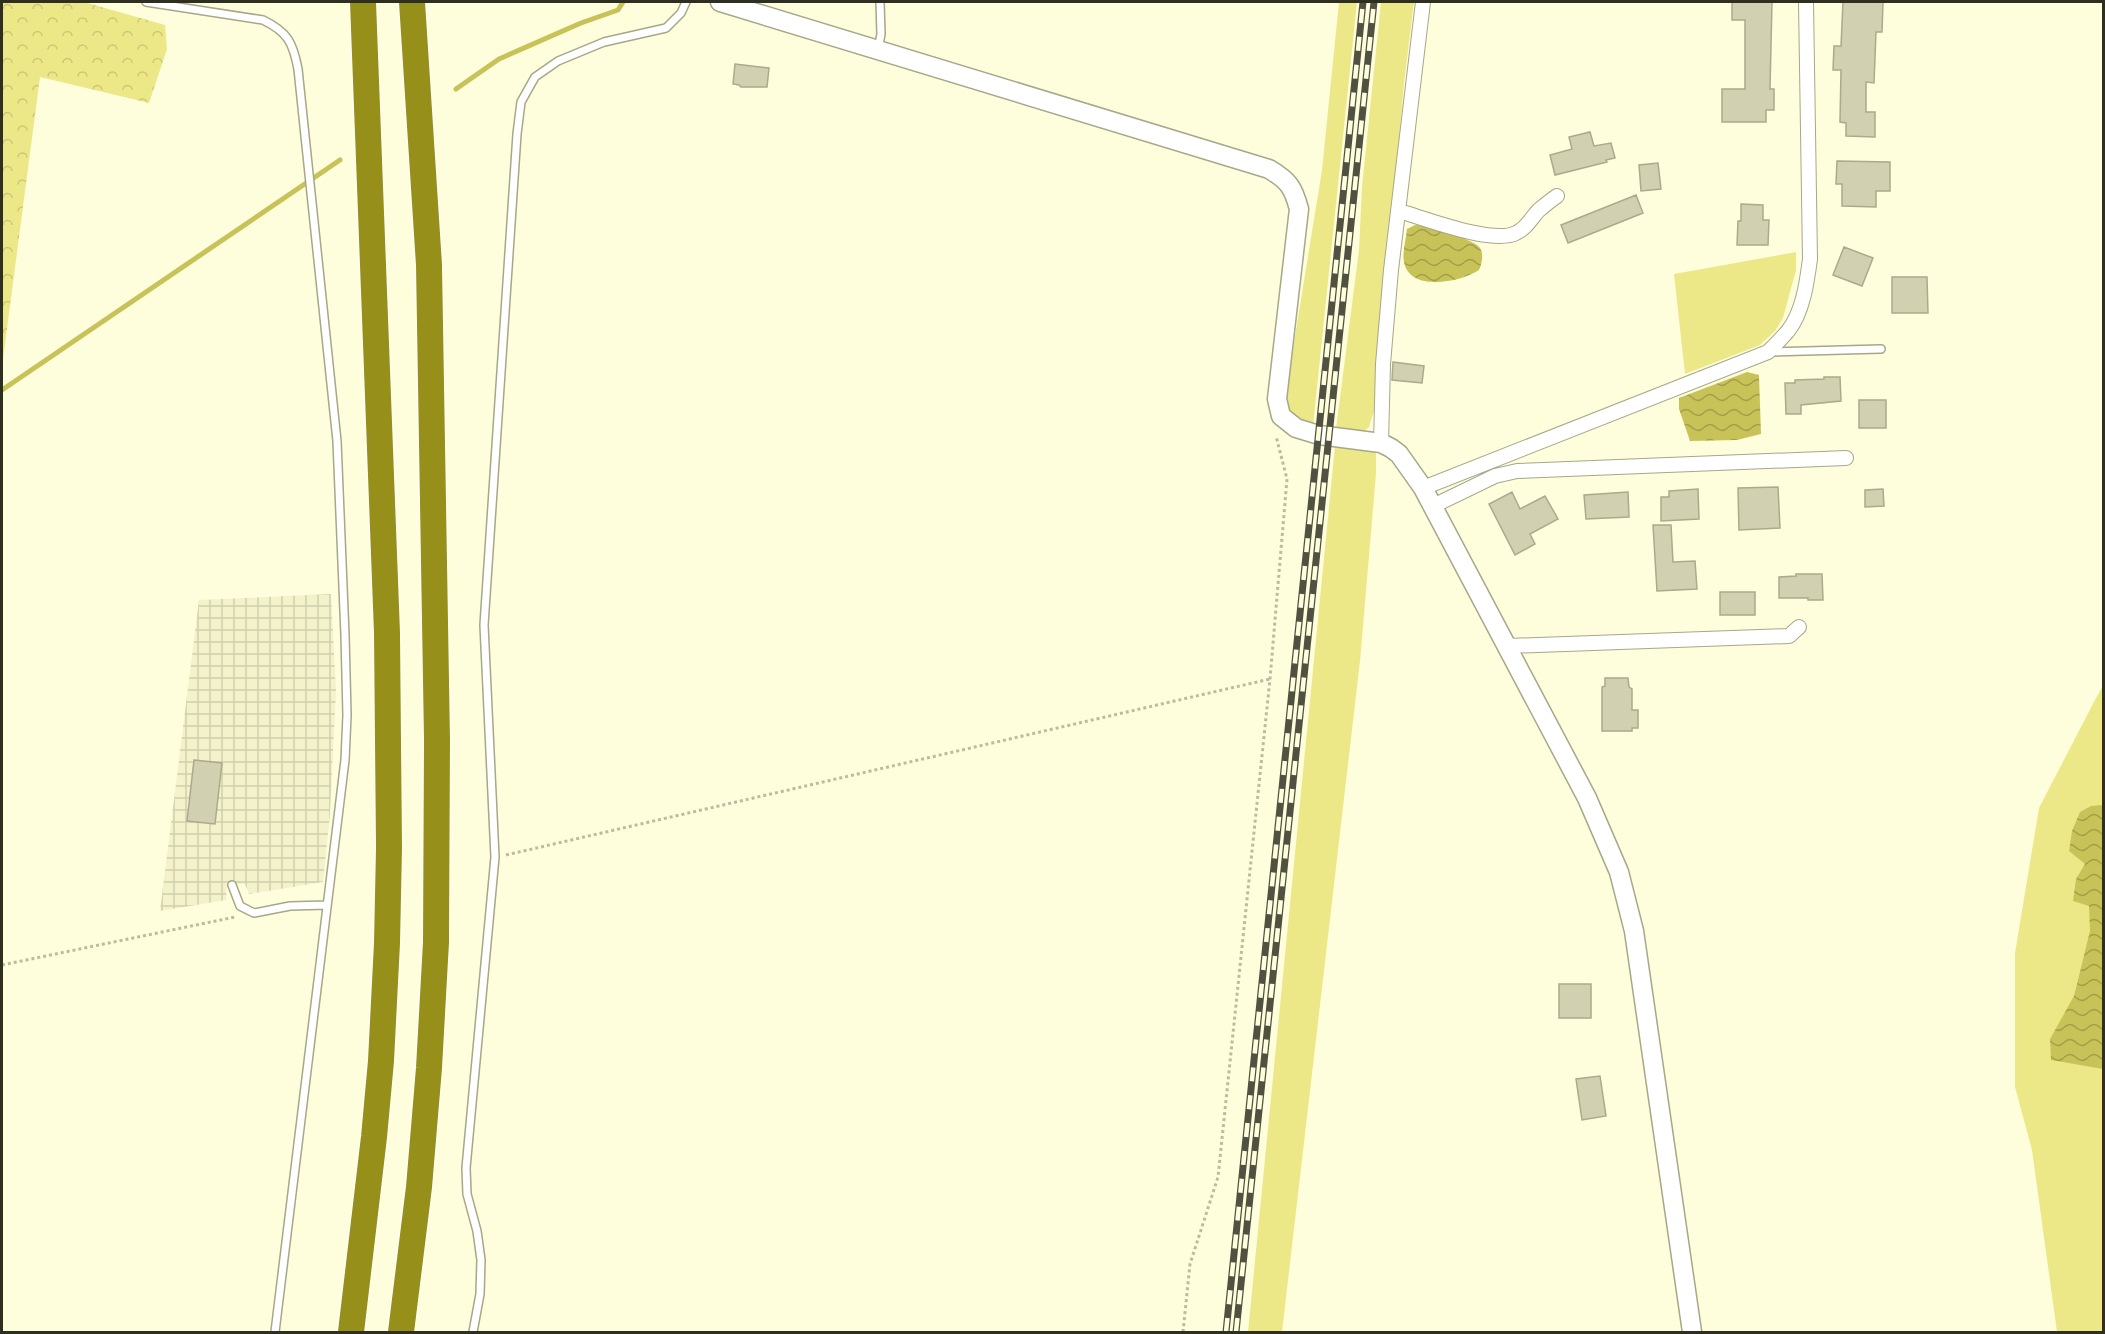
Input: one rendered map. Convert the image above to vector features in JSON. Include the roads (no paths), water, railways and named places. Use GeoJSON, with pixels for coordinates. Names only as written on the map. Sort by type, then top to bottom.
{"type":"FeatureCollection","features":[{"type":"Feature","properties":{"kind":"highway"},"geometry":{"type":"LineString","coordinates":[[351,1332],[381,1061],[389,848],[387,633],[363,2]]}},
{"type":"Feature","properties":{"kind":"highway"},"geometry":{"type":"LineString","coordinates":[[401,1332],[419,1188],[429,1068],[436,906],[437,740],[429,265],[412,2]]}},
{"type":"Feature","properties":{"kind":"street"},"geometry":{"type":"LineString","coordinates":[[720,2],[1269,169],[1283,177],[1294,189],[1299,208],[1277,399],[1281,416],[1289,425],[1311,434],[1381,443],[1399,454],[1422,488],[1507,646],[1587,798],[1609,847],[1623,887],[1640,966],[1692,1332]]}},
{"type":"Feature","properties":{"kind":"street"},"geometry":{"type":"LineString","coordinates":[[1381,443],[1383,364],[1391,270],[1423,2]]}},
{"type":"Feature","properties":{"kind":"street"},"geometry":{"type":"LineString","coordinates":[[1422,488],[1768,352],[1789,330],[1801,305],[1808,280],[1810,259],[1806,2]]}},
{"type":"Feature","properties":{"kind":"street"},"geometry":{"type":"LineString","coordinates":[[1399,211],[1460,229],[1503,236],[1514,234],[1525,228],[1538,212],[1557,196]]}},
{"type":"Feature","properties":{"kind":"street"},"geometry":{"type":"LineString","coordinates":[[1432,506],[1495,476],[1510,472],[1846,458]]}},
{"type":"Feature","properties":{"kind":"street"},"geometry":{"type":"LineString","coordinates":[[1507,646],[1789,636],[1799,627]]}},
{"type":"Feature","properties":{"kind":"lane"},"geometry":{"type":"LineString","coordinates":[[146,2],[263,20],[276,26],[286,35],[295,51],[337,441],[346,703],[345,760],[275,1332]]}},
{"type":"Feature","properties":{"kind":"lane"},"geometry":{"type":"LineString","coordinates":[[473,1332],[480,1294],[482,1260],[467,1194],[466,1168],[495,857],[484,625],[516,146],[521,102],[535,77],[558,61],[604,42],[666,28],[681,13],[686,2]]}},
{"type":"Feature","properties":{"kind":"lane"},"geometry":{"type":"LineString","coordinates":[[878,50],[881,34],[880,2]]}},
{"type":"Feature","properties":{"kind":"lane"},"geometry":{"type":"LineString","coordinates":[[1768,352],[1881,349]]}},
{"type":"Feature","properties":{"kind":"lane"},"geometry":{"type":"LineString","coordinates":[[232,885],[240,906],[254,913],[290,906],[327,904]]}},
{"type":"Feature","properties":{"kind":"water"},"geometry":{"type":"Polygon","coordinates":[[[1415,225],[1450,233],[1476,245],[1482,253],[1479,270],[1449,281],[1426,281],[1416,278],[1408,272],[1404,262],[1407,229],[1415,225]]]}},
{"type":"Feature","properties":{"kind":"water"},"geometry":{"type":"Polygon","coordinates":[[[1747,372],[1759,375],[1761,434],[1737,440],[1690,441],[1679,409],[1679,398],[1747,372]]]}},
{"type":"Feature","properties":{"kind":"water"},"geometry":{"type":"Polygon","coordinates":[[[2104,805],[2103,1069],[2051,1060],[2050,1039],[2074,996],[2090,931],[2089,906],[2073,901],[2076,879],[2085,864],[2069,851],[2072,831],[2080,812],[2091,806],[2104,805]]]}},
{"type":"Feature","properties":{"kind":"waterway"},"geometry":{"type":"LineString","coordinates":[[456,89],[499,59],[581,23],[618,10],[623,2]]}},
{"type":"Feature","properties":{"kind":"waterway"},"geometry":{"type":"LineString","coordinates":[[2,390],[340,160]]}},
{"type":"Feature","properties":{"kind":"railway"},"geometry":{"type":"LineString","coordinates":[[1226,1332],[1363,2]]}},
{"type":"Feature","properties":{"kind":"railway"},"geometry":{"type":"LineString","coordinates":[[1236,1332],[1374,2]]}}]}
